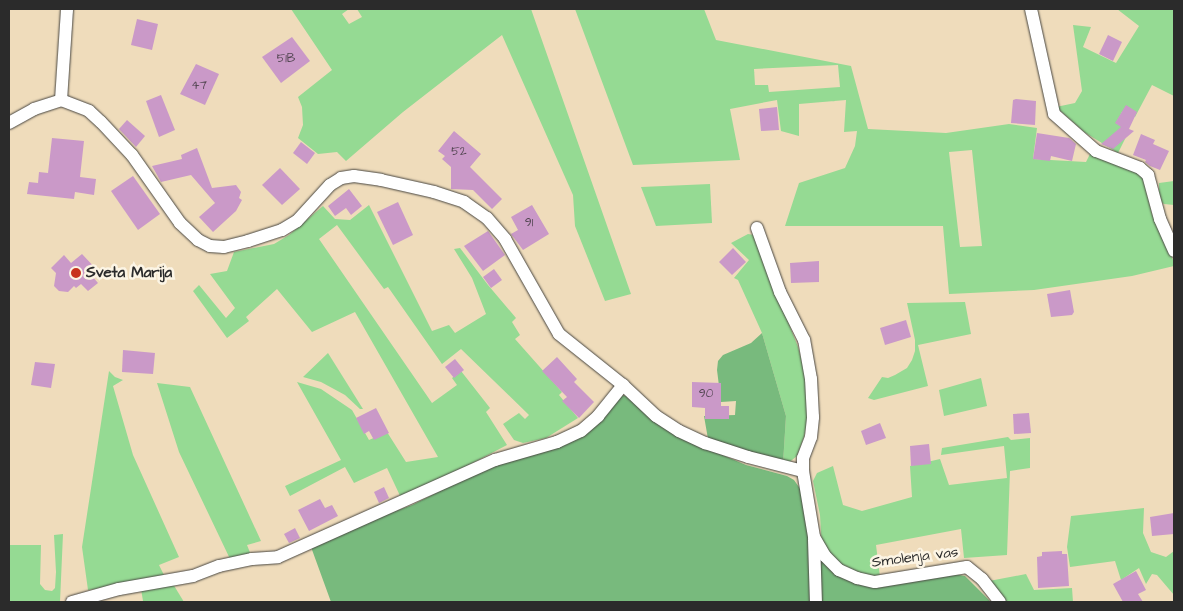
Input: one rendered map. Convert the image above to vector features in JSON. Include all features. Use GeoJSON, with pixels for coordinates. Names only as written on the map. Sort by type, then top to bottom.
{"type":"FeatureCollection","features":[{"type":"Feature","properties":{"kind":"street"},"geometry":{"type":"LineString","coordinates":[[60,100],[67,9]]}},
{"type":"Feature","properties":{"kind":"street"},"geometry":{"type":"LineString","coordinates":[[1031,9],[1054,114],[1096,151],[1140,168],[1148,175],[1160,219],[1174,250]]}},
{"type":"Feature","properties":{"kind":"street"},"geometry":{"type":"LineString","coordinates":[[9,123],[34,109],[60,100],[89,111],[132,155],[180,223],[198,240],[210,246],[224,247],[248,242],[282,230],[297,221],[330,184],[341,178],[354,176],[382,180],[434,192],[464,202],[487,218],[506,239],[559,334],[623,385],[656,416],[679,431],[728,452],[803,471]]}},
{"type":"Feature","properties":{"kind":"street","name":"Smolenja vas"},"geometry":{"type":"LineString","coordinates":[[757,228],[780,292],[804,340],[812,379],[814,417],[803,458],[803,471],[814,537],[825,556],[839,570],[857,578],[875,582],[967,567],[982,579],[1000,602]]}},
{"type":"Feature","properties":{"kind":"street"},"geometry":{"type":"LineString","coordinates":[[72,602],[119,589],[193,576],[219,566],[252,559],[278,557],[495,460],[557,442],[581,431],[598,416],[623,385]]}},
{"type":"Feature","properties":{"kind":"street"},"geometry":{"type":"LineString","coordinates":[[814,537],[816,602]]}},
{"type":"Feature","properties":{"kind":"green space"},"geometry":{"type":"Polygon","coordinates":[[[291,9],[349,9],[342,14],[349,24],[362,17],[357,9],[531,9],[631,294],[605,301],[575,226],[573,195],[502,35],[403,112],[346,161],[337,152],[318,154],[298,138],[303,125],[302,107],[298,97],[332,70],[291,9]]]}},
{"type":"Feature","properties":{"kind":"green space"},"geometry":{"type":"Polygon","coordinates":[[[575,9],[704,9],[716,40],[851,66],[868,129],[946,133],[1009,124],[1037,128],[1033,159],[1086,162],[1090,154],[1142,174],[1152,214],[1174,262],[1174,266],[1132,276],[1034,290],[949,294],[943,226],[785,226],[799,183],[845,168],[855,146],[857,131],[844,132],[846,100],[799,104],[799,136],[781,131],[777,100],[730,109],[740,160],[633,165],[575,9]],[[838,65],[754,69],[755,85],[768,85],[769,92],[840,87],[838,65]],[[972,150],[949,152],[960,247],[982,246],[972,150]]]}},
{"type":"Feature","properties":{"kind":"green space"},"geometry":{"type":"Polygon","coordinates":[[[1117,9],[1174,9],[1174,96],[1152,85],[1135,117],[1122,112],[1116,123],[1129,131],[1118,153],[1084,132],[1056,107],[1075,103],[1082,91],[1073,25],[1091,27],[1083,47],[1116,63],[1139,26],[1117,9]]]}},
{"type":"Feature","properties":{"kind":"green space"},"geometry":{"type":"Polygon","coordinates":[[[1174,181],[1174,205],[1164,204],[1159,200],[1159,183],[1174,181]]]}},
{"type":"Feature","properties":{"kind":"green space"},"geometry":{"type":"Polygon","coordinates":[[[710,184],[712,223],[656,226],[641,187],[710,184]]]}},
{"type":"Feature","properties":{"kind":"green space"},"geometry":{"type":"Polygon","coordinates":[[[369,205],[432,331],[449,325],[455,333],[486,314],[472,278],[454,249],[460,248],[516,318],[512,322],[520,335],[515,339],[562,392],[559,395],[578,418],[546,438],[523,443],[514,440],[503,424],[519,413],[525,419],[529,415],[461,349],[442,364],[388,287],[384,289],[337,225],[319,239],[432,403],[457,385],[452,378],[461,371],[490,408],[486,412],[507,445],[402,500],[387,468],[354,483],[345,467],[290,496],[285,486],[341,460],[297,382],[321,389],[352,410],[369,440],[387,432],[406,462],[438,457],[355,312],[312,332],[277,289],[246,317],[249,321],[227,338],[193,291],[199,285],[226,318],[235,308],[210,274],[227,271],[234,252],[274,244],[289,235],[323,206],[335,219],[350,220],[369,205]]]}},
{"type":"Feature","properties":{"kind":"green space"},"geometry":{"type":"Polygon","coordinates":[[[748,234],[754,235],[798,347],[806,377],[808,418],[804,437],[797,456],[787,464],[783,464],[786,416],[762,333],[738,280],[734,278],[749,260],[731,243],[748,234]]]}},
{"type":"Feature","properties":{"kind":"green space"},"geometry":{"type":"Polygon","coordinates":[[[965,302],[971,334],[918,345],[928,386],[874,400],[868,398],[882,377],[888,378],[895,375],[907,368],[912,360],[915,351],[915,340],[907,303],[965,302]]]}},
{"type":"Feature","properties":{"kind":"green space"},"geometry":{"type":"Polygon","coordinates":[[[762,333],[786,416],[783,464],[708,439],[704,416],[735,415],[736,401],[721,402],[717,370],[718,361],[723,355],[751,343],[762,333]]]}},
{"type":"Feature","properties":{"kind":"green space"},"geometry":{"type":"Polygon","coordinates":[[[328,353],[363,409],[360,409],[345,395],[321,382],[303,377],[328,353]]]}},
{"type":"Feature","properties":{"kind":"green space"},"geometry":{"type":"Polygon","coordinates":[[[109,371],[115,377],[123,380],[113,386],[133,455],[179,557],[159,565],[166,579],[88,590],[82,547],[109,371]]]}},
{"type":"Feature","properties":{"kind":"green space"},"geometry":{"type":"Polygon","coordinates":[[[981,378],[987,406],[944,416],[939,390],[981,378]]]}},
{"type":"Feature","properties":{"kind":"green space"},"geometry":{"type":"Polygon","coordinates":[[[157,383],[190,387],[261,541],[247,545],[251,555],[231,561],[179,452],[157,383]]]}},
{"type":"Feature","properties":{"kind":"green space"},"geometry":{"type":"Polygon","coordinates":[[[619,395],[628,396],[704,447],[746,465],[787,476],[794,480],[801,490],[813,546],[859,584],[954,574],[965,576],[991,602],[331,602],[311,547],[346,529],[412,505],[516,453],[567,442],[619,395]]]}},
{"type":"Feature","properties":{"kind":"green space"},"geometry":{"type":"Polygon","coordinates":[[[1008,437],[1011,440],[1030,438],[1030,468],[1010,471],[1007,555],[964,558],[961,529],[876,545],[880,577],[850,572],[822,548],[820,515],[813,481],[817,473],[833,466],[843,505],[862,511],[912,497],[910,466],[940,459],[949,485],[1007,478],[1004,446],[941,455],[942,448],[1008,437]]]}},
{"type":"Feature","properties":{"kind":"green space"},"geometry":{"type":"Polygon","coordinates":[[[1144,508],[1143,533],[1151,552],[1166,557],[1174,551],[1174,595],[1157,575],[1152,574],[1146,584],[1139,568],[1121,580],[1115,561],[1070,567],[1067,547],[1071,516],[1144,508]]]}},
{"type":"Feature","properties":{"kind":"green space"},"geometry":{"type":"Polygon","coordinates":[[[63,534],[60,602],[9,602],[9,545],[41,545],[40,584],[45,590],[52,591],[55,588],[56,572],[54,535],[63,534]]]}},
{"type":"Feature","properties":{"kind":"green space"},"geometry":{"type":"Polygon","coordinates":[[[1026,574],[1034,590],[1072,588],[1073,602],[1005,602],[989,581],[1026,574]]]}},
{"type":"Feature","properties":{"kind":"green space"},"geometry":{"type":"Polygon","coordinates":[[[173,584],[184,602],[143,601],[141,589],[173,584]]]}},
{"type":"Feature","properties":{"kind":"building"},"geometry":{"type":"Polygon","coordinates":[[[137,19],[158,24],[152,50],[131,45],[137,19]]]}},
{"type":"Feature","properties":{"kind":"building"},"geometry":{"type":"Polygon","coordinates":[[[1108,35],[1122,42],[1113,61],[1099,54],[1108,35]]]}},
{"type":"Feature","properties":{"kind":"building"},"geometry":{"type":"Polygon","coordinates":[[[292,37],[310,61],[281,83],[262,57],[292,37]]]}},
{"type":"Feature","properties":{"kind":"building"},"geometry":{"type":"Polygon","coordinates":[[[196,64],[219,74],[205,105],[180,94],[196,64]]]}},
{"type":"Feature","properties":{"kind":"building"},"geometry":{"type":"Polygon","coordinates":[[[161,95],[175,130],[159,137],[146,101],[161,95]]]}},
{"type":"Feature","properties":{"kind":"building"},"geometry":{"type":"Polygon","coordinates":[[[1013,100],[1036,101],[1035,125],[1011,123],[1013,100]]]}},
{"type":"Feature","properties":{"kind":"building"},"geometry":{"type":"Polygon","coordinates":[[[1126,105],[1137,112],[1129,129],[1134,131],[1113,149],[1101,144],[1121,127],[1115,123],[1126,105]]]}},
{"type":"Feature","properties":{"kind":"building"},"geometry":{"type":"Polygon","coordinates":[[[777,107],[779,130],[761,131],[759,109],[777,107]]]}},
{"type":"Feature","properties":{"kind":"building"},"geometry":{"type":"Polygon","coordinates":[[[127,120],[145,136],[136,147],[119,129],[127,120]]]}},
{"type":"Feature","properties":{"kind":"building"},"geometry":{"type":"Polygon","coordinates":[[[454,131],[481,154],[470,167],[502,199],[492,209],[473,190],[451,189],[451,167],[442,159],[445,156],[438,151],[454,131]]]}},
{"type":"Feature","properties":{"kind":"building"},"geometry":{"type":"Polygon","coordinates":[[[1037,133],[1069,138],[1076,144],[1072,161],[1051,156],[1050,161],[1033,159],[1037,133]]]}},
{"type":"Feature","properties":{"kind":"building"},"geometry":{"type":"Polygon","coordinates":[[[1141,134],[1155,140],[1153,144],[1169,151],[1160,170],[1150,166],[1145,162],[1146,160],[1133,155],[1141,134]]]}},
{"type":"Feature","properties":{"kind":"building"},"geometry":{"type":"Polygon","coordinates":[[[52,138],[84,141],[80,177],[96,179],[94,195],[75,192],[74,199],[27,194],[29,182],[38,183],[39,172],[48,173],[52,138]]]}},
{"type":"Feature","properties":{"kind":"building"},"geometry":{"type":"Polygon","coordinates":[[[301,142],[315,153],[307,164],[293,153],[301,142]]]}},
{"type":"Feature","properties":{"kind":"building"},"geometry":{"type":"Polygon","coordinates":[[[197,148],[212,188],[236,185],[241,192],[239,198],[242,200],[236,211],[213,232],[199,217],[215,203],[191,175],[161,182],[152,166],[182,159],[181,155],[197,148]]]}},
{"type":"Feature","properties":{"kind":"building"},"geometry":{"type":"Polygon","coordinates":[[[280,168],[300,189],[282,205],[262,185],[280,168]]]}},
{"type":"Feature","properties":{"kind":"building"},"geometry":{"type":"Polygon","coordinates":[[[133,176],[160,214],[138,230],[111,191],[133,176]]]}},
{"type":"Feature","properties":{"kind":"building"},"geometry":{"type":"Polygon","coordinates":[[[349,189],[362,206],[351,215],[346,208],[335,216],[328,206],[349,189]]]}},
{"type":"Feature","properties":{"kind":"building"},"geometry":{"type":"Polygon","coordinates":[[[398,202],[413,235],[393,245],[377,212],[398,202]]]}},
{"type":"Feature","properties":{"kind":"building"},"geometry":{"type":"Polygon","coordinates":[[[532,205],[549,234],[523,250],[511,234],[518,230],[511,217],[532,205]]]}},
{"type":"Feature","properties":{"kind":"building"},"geometry":{"type":"Polygon","coordinates":[[[488,231],[505,255],[483,271],[464,246],[488,231]]]}},
{"type":"Feature","properties":{"kind":"building"},"geometry":{"type":"Polygon","coordinates":[[[733,248],[746,262],[732,275],[719,262],[733,248]]]}},
{"type":"Feature","properties":{"kind":"building","name":"Sveta Marija"},"geometry":{"type":"Polygon","coordinates":[[[82,254],[98,271],[92,276],[98,283],[88,291],[81,284],[76,288],[74,286],[68,292],[59,291],[54,286],[56,273],[51,268],[64,255],[71,263],[82,254]]]}},
{"type":"Feature","properties":{"kind":"building"},"geometry":{"type":"Polygon","coordinates":[[[819,261],[819,282],[791,283],[790,263],[819,261]]]}},
{"type":"Feature","properties":{"kind":"building"},"geometry":{"type":"Polygon","coordinates":[[[494,269],[502,280],[491,288],[483,277],[494,269]]]}},
{"type":"Feature","properties":{"kind":"building"},"geometry":{"type":"Polygon","coordinates":[[[1070,290],[1074,312],[1072,315],[1051,317],[1047,294],[1070,290]]]}},
{"type":"Feature","properties":{"kind":"building"},"geometry":{"type":"Polygon","coordinates":[[[906,320],[911,337],[885,345],[880,328],[906,320]]]}},
{"type":"Feature","properties":{"kind":"building"},"geometry":{"type":"Polygon","coordinates":[[[123,350],[155,353],[153,374],[122,372],[123,350]]]}},
{"type":"Feature","properties":{"kind":"building"},"geometry":{"type":"Polygon","coordinates":[[[557,357],[577,379],[574,382],[594,402],[579,418],[562,401],[567,397],[542,371],[557,357]]]}},
{"type":"Feature","properties":{"kind":"building"},"geometry":{"type":"Polygon","coordinates":[[[455,359],[464,370],[454,378],[445,367],[455,359]]]}},
{"type":"Feature","properties":{"kind":"building"},"geometry":{"type":"Polygon","coordinates":[[[35,362],[55,364],[51,388],[31,385],[35,362]]]}},
{"type":"Feature","properties":{"kind":"building"},"geometry":{"type":"Polygon","coordinates":[[[692,382],[721,383],[721,406],[729,406],[729,419],[705,419],[705,408],[692,407],[692,382]]]}},
{"type":"Feature","properties":{"kind":"building"},"geometry":{"type":"Polygon","coordinates":[[[376,408],[389,433],[374,440],[369,431],[364,434],[356,418],[376,408]]]}},
{"type":"Feature","properties":{"kind":"building"},"geometry":{"type":"Polygon","coordinates":[[[1029,413],[1031,433],[1014,434],[1013,414],[1029,413]]]}},
{"type":"Feature","properties":{"kind":"building"},"geometry":{"type":"Polygon","coordinates":[[[880,423],[886,438],[866,445],[861,431],[880,423]]]}},
{"type":"Feature","properties":{"kind":"building"},"geometry":{"type":"Polygon","coordinates":[[[929,444],[931,464],[911,466],[910,446],[929,444]]]}},
{"type":"Feature","properties":{"kind":"building"},"geometry":{"type":"Polygon","coordinates":[[[384,487],[389,498],[379,503],[374,492],[384,487]]]}},
{"type":"Feature","properties":{"kind":"building"},"geometry":{"type":"Polygon","coordinates":[[[320,499],[325,508],[332,505],[338,516],[309,531],[298,510],[320,499]]]}},
{"type":"Feature","properties":{"kind":"building"},"geometry":{"type":"Polygon","coordinates":[[[1174,513],[1174,534],[1152,536],[1150,517],[1174,513]]]}},
{"type":"Feature","properties":{"kind":"building"},"geometry":{"type":"Polygon","coordinates":[[[295,528],[300,538],[289,543],[284,534],[295,528]]]}},
{"type":"Feature","properties":{"kind":"building"},"geometry":{"type":"Polygon","coordinates":[[[1062,551],[1062,554],[1067,554],[1069,586],[1038,588],[1037,557],[1042,556],[1042,552],[1062,551]]]}},
{"type":"Feature","properties":{"kind":"building"},"geometry":{"type":"Polygon","coordinates":[[[1136,571],[1146,590],[1138,594],[1143,602],[1123,602],[1113,584],[1136,571]]]}},
{"type":"Feature","properties":{"kind":"place","name":"Sveta Marija"},"geometry":{"type":"Point","coordinates":[76,273]}}]}
